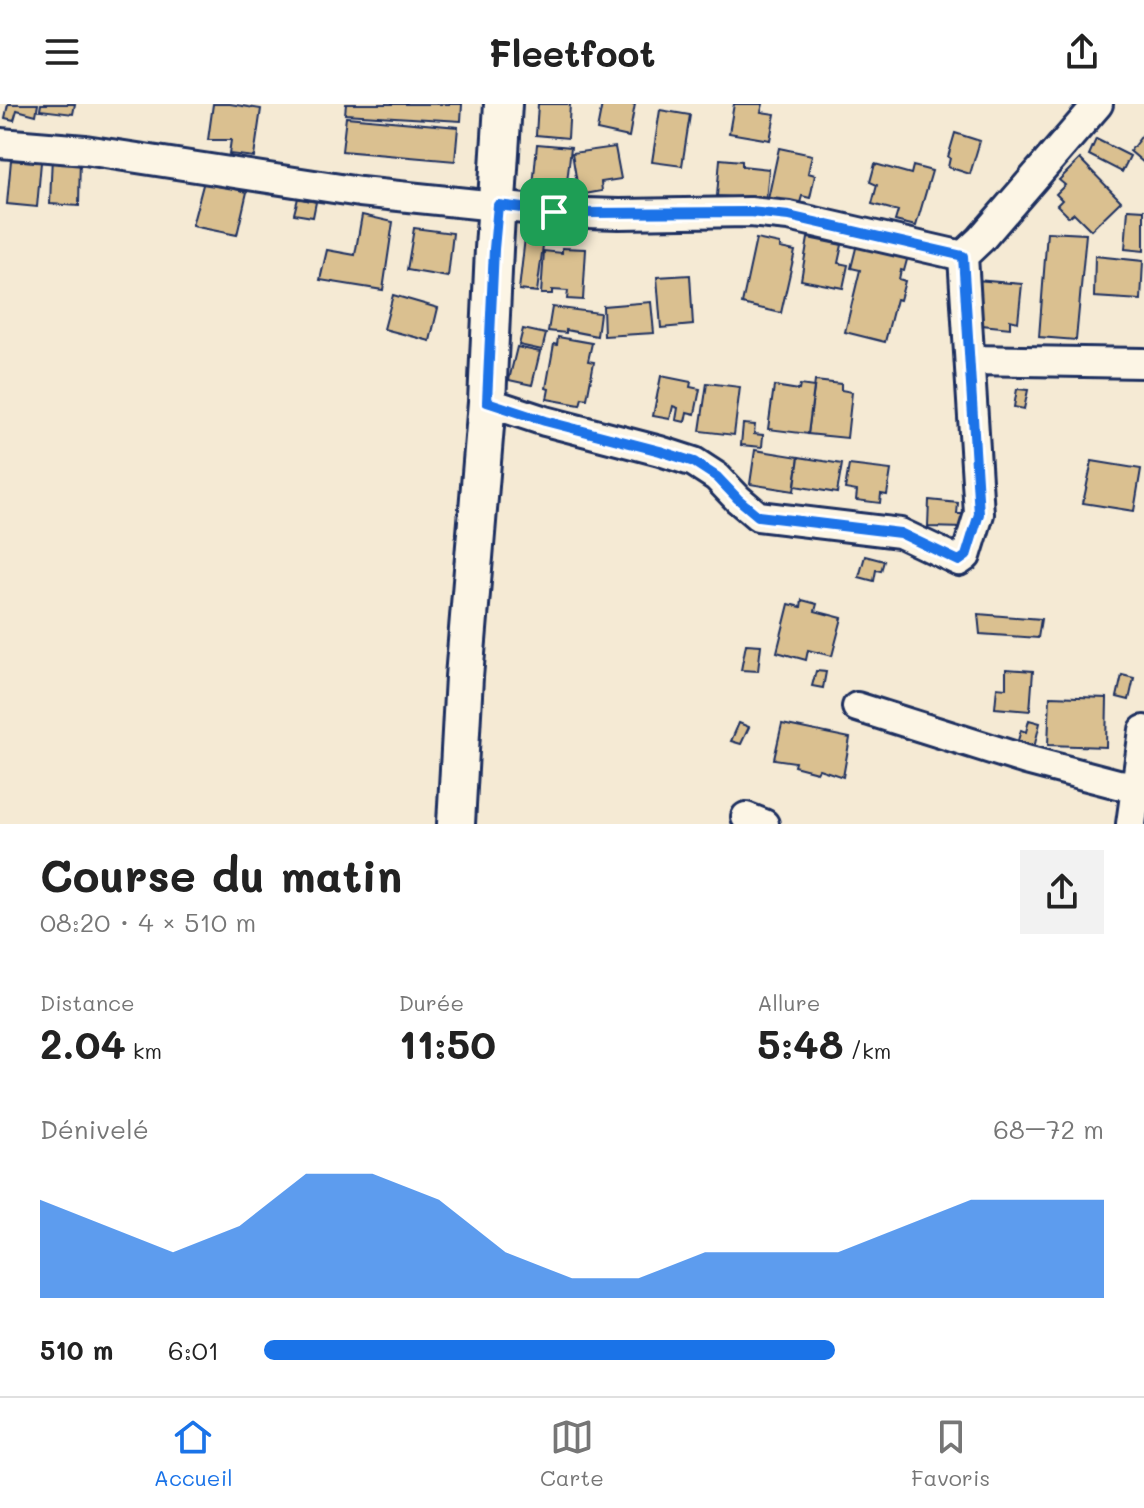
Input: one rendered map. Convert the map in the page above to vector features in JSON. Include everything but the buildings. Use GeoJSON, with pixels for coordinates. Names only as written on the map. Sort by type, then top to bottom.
{"type":"FeatureCollection","features":[{"type":"Feature","properties":{"kind":"main road"},"geometry":{"type":"LineString","coordinates":[[456,824],[464,677],[487,402],[503,104]]}},
{"type":"Feature","properties":{"kind":"street"},"geometry":{"type":"LineString","coordinates":[[963,256],[1098,104]]}},
{"type":"Feature","properties":{"kind":"street"},"geometry":{"type":"LineString","coordinates":[[0,143],[85,150],[360,192],[554,212],[750,212],[789,216],[963,256]]}},
{"type":"Feature","properties":{"kind":"street"},"geometry":{"type":"LineString","coordinates":[[487,402],[694,462],[717,477],[758,516],[900,533],[959,561],[966,556],[979,514],[963,256]]}},
{"type":"Feature","properties":{"kind":"street"},"geometry":{"type":"LineString","coordinates":[[970,360],[1144,363]]}},
{"type":"Feature","properties":{"kind":"street"},"geometry":{"type":"LineString","coordinates":[[857,707],[1026,760],[1136,786]]}},
{"type":"Feature","properties":{"kind":"street"},"geometry":{"type":"LineString","coordinates":[[1131,824],[1144,730]]}},
{"type":"Feature","properties":{"kind":"route"},"geometry":{"type":"LineString","coordinates":[[498,205],[554,212],[750,212],[789,216],[963,256],[979,514],[966,556],[959,561],[900,533],[758,516],[717,477],[694,462],[487,402],[498,205]]}}]}
